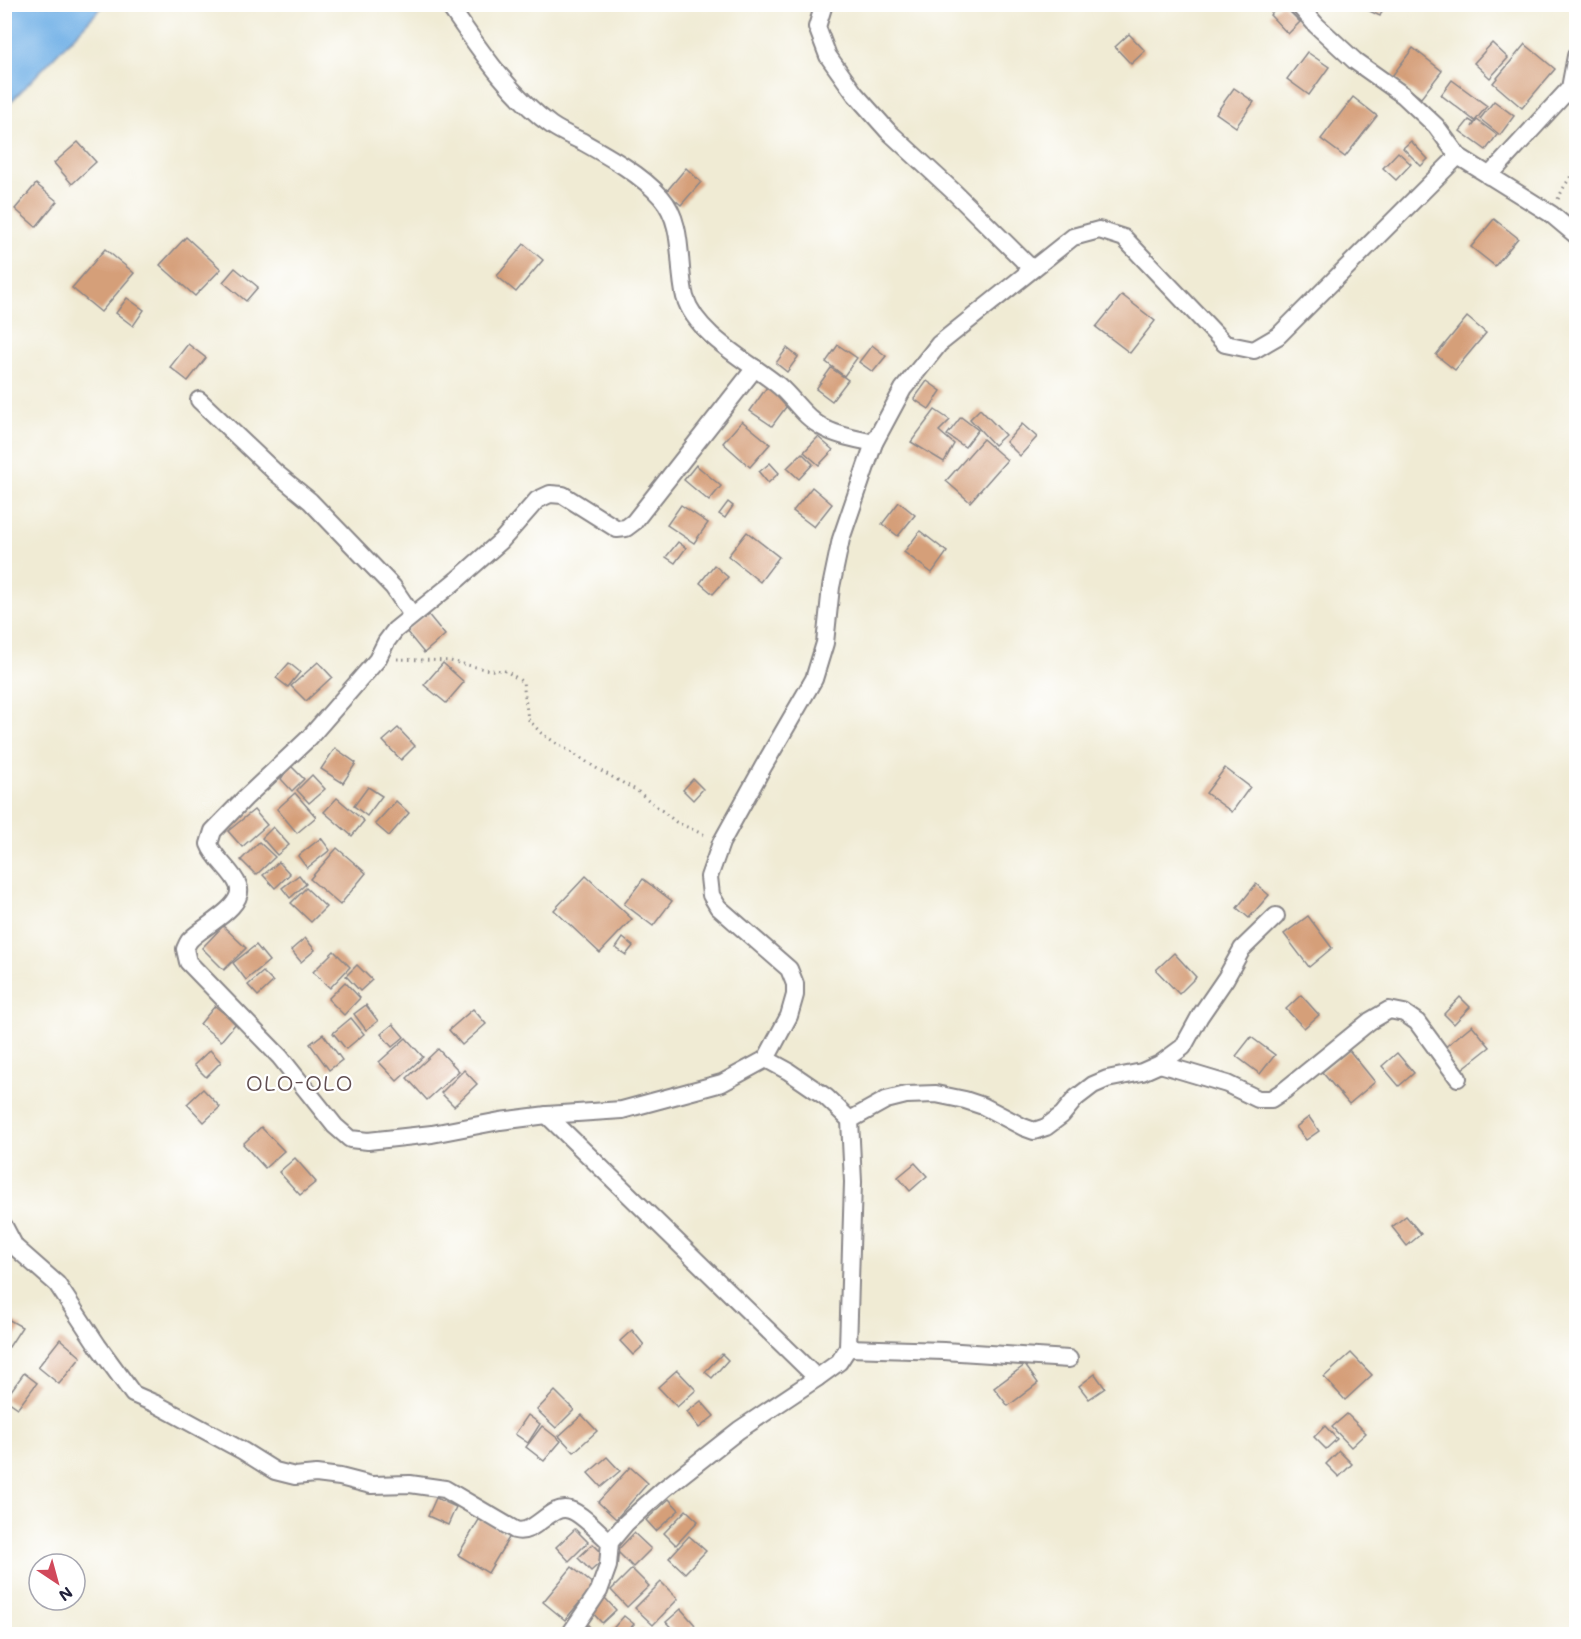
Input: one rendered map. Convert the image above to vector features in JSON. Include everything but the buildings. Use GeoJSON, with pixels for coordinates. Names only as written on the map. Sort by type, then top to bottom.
{"type":"FeatureCollection","features":[{"type":"Feature","properties":{"kind":"street"},"geometry":{"type":"LineString","coordinates":[[448,4],[485,57],[532,109],[553,126],[608,156],[648,184],[662,198],[673,215],[685,297],[692,314],[719,342],[781,388],[806,415],[822,428],[874,443]]}},
{"type":"Feature","properties":{"kind":"street"},"geometry":{"type":"LineString","coordinates":[[824,4],[817,27],[828,56],[855,94],[888,131],[1032,269]]}},
{"type":"Feature","properties":{"kind":"street"},"geometry":{"type":"LineString","coordinates":[[1298,4],[1316,25],[1355,61],[1403,95],[1436,126],[1458,156],[1551,214],[1576,235]]}},
{"type":"Feature","properties":{"kind":"street"},"geometry":{"type":"LineString","coordinates":[[1489,176],[1573,88],[1576,56]]}},
{"type":"Feature","properties":{"kind":"street"},"geometry":{"type":"LineString","coordinates":[[755,368],[634,522],[626,528],[617,529],[562,495],[550,494],[537,500],[501,541],[395,630],[377,660],[309,738],[213,831],[208,844],[240,890],[238,898],[231,907],[189,941],[184,949],[185,956],[188,962],[280,1057],[335,1126],[350,1139],[368,1142],[547,1115],[622,1110],[722,1083],[766,1059],[789,1016],[795,996],[795,984],[789,969],[718,907],[711,895],[709,877],[721,843],[814,680],[825,643],[831,587],[842,539],[874,443],[903,389],[939,344],[1073,237],[1099,230],[1124,238],[1225,344],[1254,350],[1278,336],[1458,156]]}},
{"type":"Feature","properties":{"kind":"street"},"geometry":{"type":"LineString","coordinates":[[199,400],[276,473],[310,501],[393,587],[412,615]]}},
{"type":"Feature","properties":{"kind":"street"},"geometry":{"type":"LineString","coordinates":[[850,1120],[885,1100],[906,1095],[936,1094],[983,1106],[1034,1131],[1046,1128],[1062,1115],[1076,1098],[1093,1085],[1107,1078],[1142,1072],[1160,1064],[1183,1047],[1242,949],[1276,916]]}},
{"type":"Feature","properties":{"kind":"street"},"geometry":{"type":"LineString","coordinates":[[1160,1064],[1227,1084],[1258,1099],[1271,1099],[1370,1021],[1389,1010],[1404,1013],[1417,1022],[1458,1078]]}},
{"type":"Feature","properties":{"kind":"street"},"geometry":{"type":"LineString","coordinates":[[570,1635],[599,1591],[608,1566],[610,1542],[626,1523],[664,1489],[739,1430],[839,1362],[848,1348],[853,1182],[850,1120],[826,1097],[766,1059]]}},
{"type":"Feature","properties":{"kind":"street"},"geometry":{"type":"LineString","coordinates":[[547,1115],[818,1378]]}},
{"type":"Feature","properties":{"kind":"street"},"geometry":{"type":"LineString","coordinates":[[4,1226],[10,1252],[57,1284],[133,1394],[243,1451],[275,1471],[295,1476],[316,1474],[340,1477],[371,1485],[410,1484],[445,1489],[521,1532],[549,1515],[562,1509],[570,1509],[610,1542]]}},
{"type":"Feature","properties":{"kind":"street"},"geometry":{"type":"LineString","coordinates":[[848,1348],[1069,1359]]}},
{"type":"Feature","properties":{"kind":"path"},"geometry":{"type":"LineString","coordinates":[[1551,214],[1576,168]]}},
{"type":"Feature","properties":{"kind":"path"},"geometry":{"type":"LineString","coordinates":[[377,660],[450,661],[489,670],[506,671],[523,682],[528,719],[542,734],[636,790],[676,822],[721,843]]}},
{"type":"Feature","properties":{"kind":"water"},"geometry":{"type":"Polygon","coordinates":[[[4,5],[104,5],[5,108],[4,5]]]}},
{"type":"Feature","properties":{"kind":"district","name":"OLO-OLO"},"geometry":{"type":"Point","coordinates":[300,1084]}}]}
